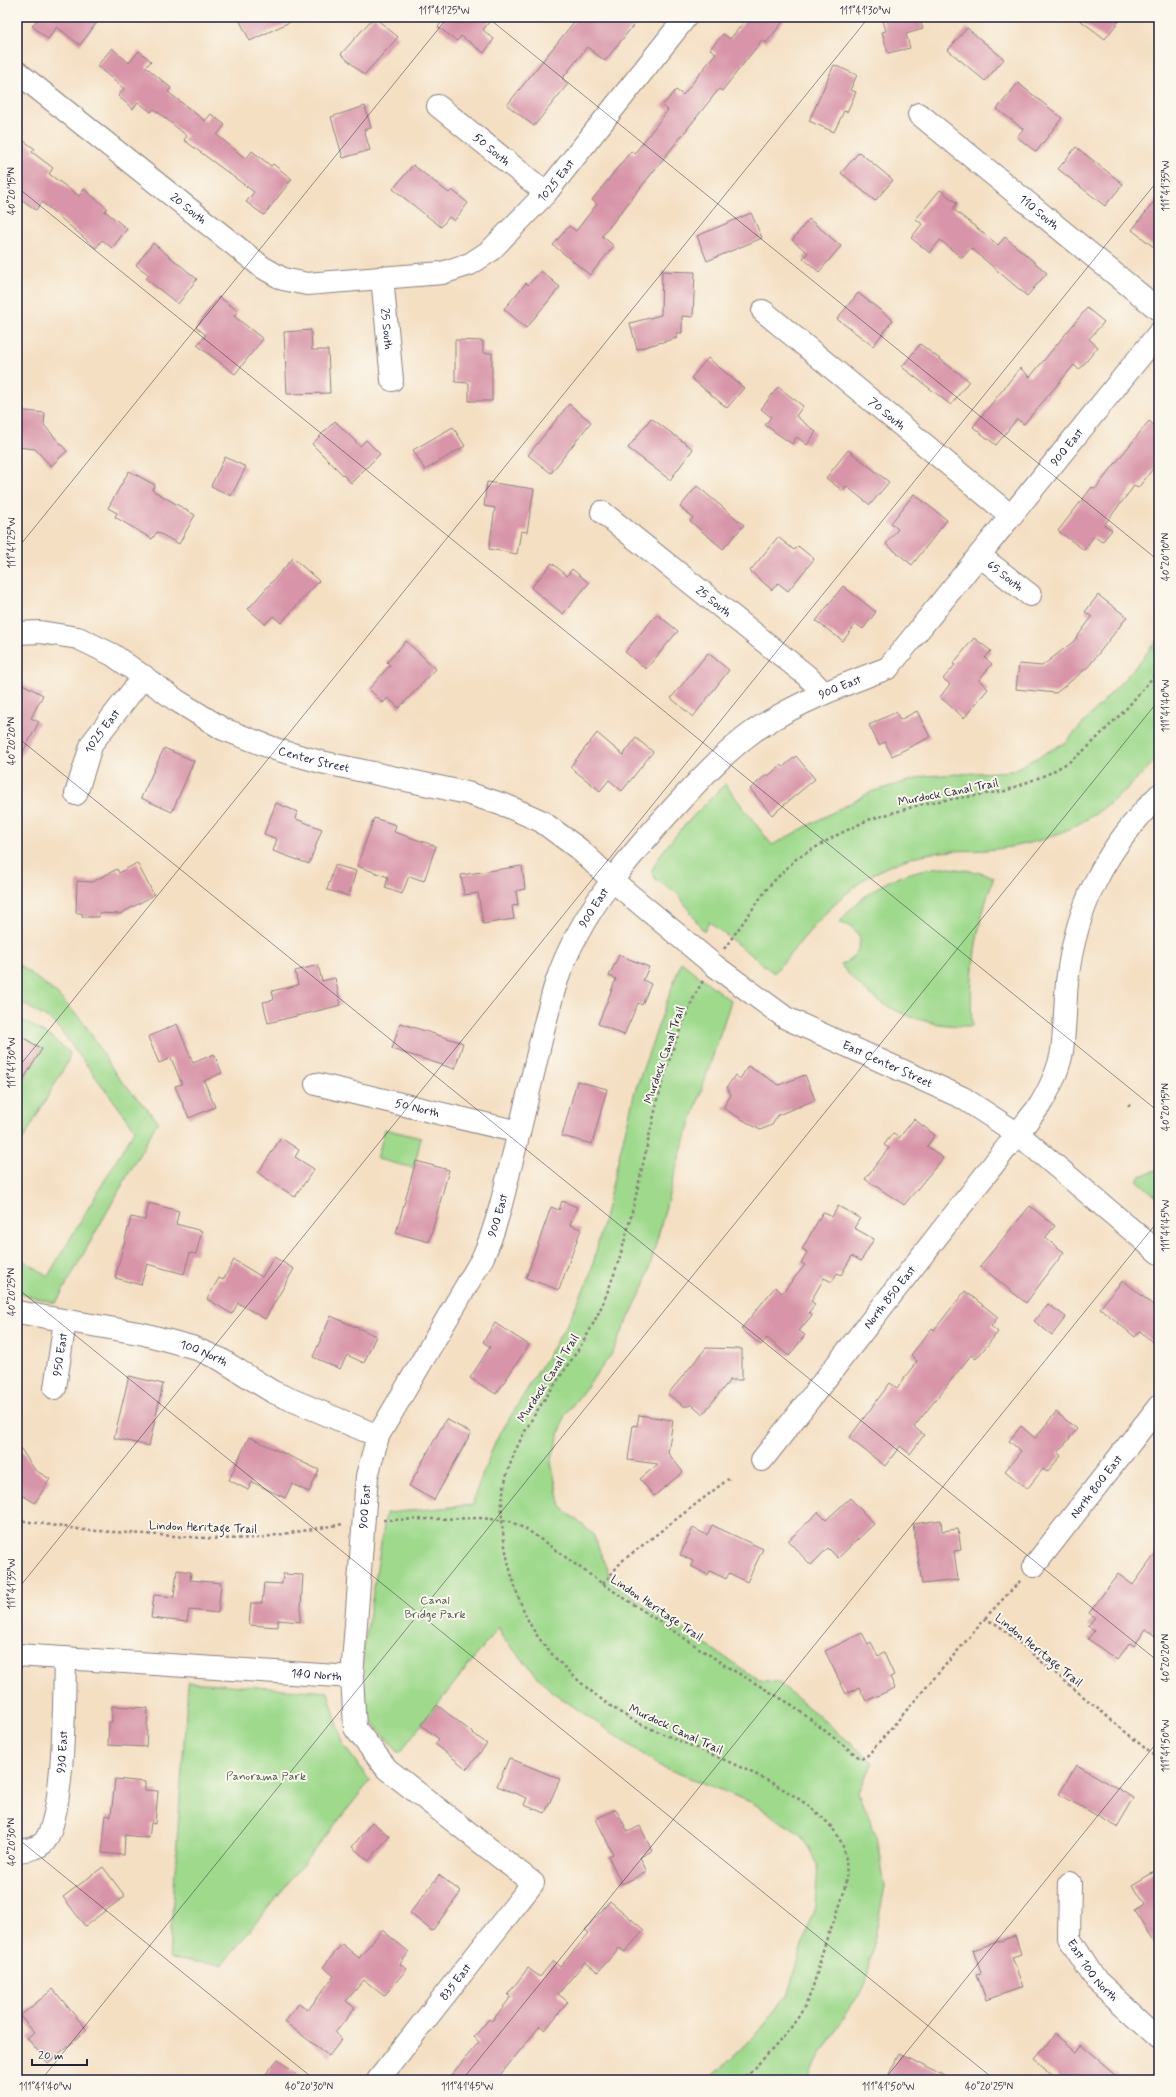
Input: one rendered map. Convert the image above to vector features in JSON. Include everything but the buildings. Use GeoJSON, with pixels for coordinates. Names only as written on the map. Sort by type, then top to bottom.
{"type":"FeatureCollection","features":[{"type":"Feature","properties":{"kind":"street","name":"1025 East"},"geometry":{"type":"LineString","coordinates":[[382,277],[442,273],[470,264],[490,251],[546,193],[686,17]]}},
{"type":"Feature","properties":{"kind":"street","name":"20 South"},"geometry":{"type":"LineString","coordinates":[[17,72],[262,267],[283,279],[307,284],[382,277]]}},
{"type":"Feature","properties":{"kind":"street","name":"50 South"},"geometry":{"type":"LineString","coordinates":[[438,106],[546,193]]}},
{"type":"Feature","properties":{"kind":"street","name":"110 South"},"geometry":{"type":"LineString","coordinates":[[919,114],[1159,310]]}},
{"type":"Feature","properties":{"kind":"street","name":"25 South"},"geometry":{"type":"LineString","coordinates":[[382,277],[392,380]]}},
{"type":"Feature","properties":{"kind":"street","name":"70 South"},"geometry":{"type":"LineString","coordinates":[[763,311],[1011,516]]}},
{"type":"Feature","properties":{"kind":"street","name":"900 East"},"geometry":{"type":"LineString","coordinates":[[352,1677],[367,1476],[378,1436],[482,1259],[500,1210],[557,980],[585,922],[613,881],[661,821],[711,766],[755,731],[824,693],[888,668],[1159,333]]}},
{"type":"Feature","properties":{"kind":"street","name":"25 South"},"geometry":{"type":"LineString","coordinates":[[602,512],[806,675],[824,693]]}},
{"type":"Feature","properties":{"kind":"street","name":"65 South"},"geometry":{"type":"LineString","coordinates":[[980,556],[1030,595]]}},
{"type":"Feature","properties":{"kind":"street","name":"Center Street"},"geometry":{"type":"LineString","coordinates":[[17,633],[40,632],[78,638],[112,655],[144,676],[176,700],[223,729],[278,750],[321,762],[467,793],[507,806],[541,822],[579,849],[613,881]]}},
{"type":"Feature","properties":{"kind":"street","name":"1025 East"},"geometry":{"type":"LineString","coordinates":[[76,794],[92,744],[144,676]]}},
{"type":"Feature","properties":{"kind":"street","name":"North 850 East"},"geometry":{"type":"LineString","coordinates":[[762,1460],[1040,1105],[1057,1071],[1062,1052],[1067,982],[1072,948],[1080,914],[1088,894],[1113,850],[1159,795]]}},
{"type":"Feature","properties":{"kind":"street","name":"East Center Street"},"geometry":{"type":"LineString","coordinates":[[613,881],[715,966],[786,1018],[963,1098],[1018,1134],[1159,1253]]}},
{"type":"Feature","properties":{"kind":"street","name":"50 North"},"geometry":{"type":"LineString","coordinates":[[316,1084],[519,1132]]}},
{"type":"Feature","properties":{"kind":"street","name":"100 North"},"geometry":{"type":"LineString","coordinates":[[17,1312],[144,1334],[192,1347],[220,1359],[273,1392],[378,1436]]}},
{"type":"Feature","properties":{"kind":"street","name":"950 East"},"geometry":{"type":"LineString","coordinates":[[55,1388],[65,1321]]}},
{"type":"Feature","properties":{"kind":"street","name":"North 800 East"},"geometry":{"type":"LineString","coordinates":[[1034,1566],[1159,1406]]}},
{"type":"Feature","properties":{"kind":"street","name":"140 North"},"geometry":{"type":"LineString","coordinates":[[17,1656],[352,1677],[355,1728],[387,1769],[533,1883]]}},
{"type":"Feature","properties":{"kind":"street","name":"930 East"},"geometry":{"type":"LineString","coordinates":[[17,1851],[29,1850],[44,1842],[54,1820],[63,1714],[65,1658]]}},
{"type":"Feature","properties":{"kind":"street","name":"East 100 North"},"geometry":{"type":"LineString","coordinates":[[1070,1882],[1069,1938],[1096,1980],[1159,2038]]}},
{"type":"Feature","properties":{"kind":"street","name":"835 East"},"geometry":{"type":"LineString","coordinates":[[378,2080],[533,1883]]}},
{"type":"Feature","properties":{"kind":"path","name":"Murdock Canal Trail"},"geometry":{"type":"LineString","coordinates":[[724,948],[747,919],[769,886],[796,859],[835,836],[868,820],[926,803],[1004,791],[1048,774],[1069,762],[1088,747],[1126,709],[1159,670]]}},
{"type":"Feature","properties":{"kind":"path","name":"Murdock Canal Trail"},"geometry":{"type":"LineString","coordinates":[[706,977],[693,998],[673,1048],[659,1092],[625,1237],[611,1286],[587,1336],[529,1421],[510,1464],[504,1484],[500,1512],[508,1557],[522,1605],[528,1621],[551,1654],[594,1693],[629,1718],[777,1785],[821,1816],[838,1834],[844,1852],[847,1878],[840,1906],[826,1940],[810,1994],[802,2010],[787,2030],[741,2080]]}},
{"type":"Feature","properties":{"kind":"path"},"geometry":{"type":"LineString","coordinates":[[1129,1102],[1129,1107]]}},
{"type":"Feature","properties":{"kind":"path"},"geometry":{"type":"LineString","coordinates":[[1155,1127],[1159,1126]]}},
{"type":"Feature","properties":{"kind":"path"},"geometry":{"type":"LineString","coordinates":[[603,1584],[622,1561],[731,1477]]}},
{"type":"Feature","properties":{"kind":"path","name":"Lindon Heritage Trail"},"geometry":{"type":"LineString","coordinates":[[17,1520],[84,1530],[219,1539],[259,1538],[364,1522],[501,1519],[510,1521],[529,1531],[603,1584],[726,1666],[792,1705],[861,1759],[868,1755],[985,1619],[998,1625],[1159,1760]]}},
{"type":"Feature","properties":{"kind":"path"},"geometry":{"type":"LineString","coordinates":[[985,1619],[1034,1566]]}},
{"type":"Feature","properties":{"kind":"green space"},"geometry":{"type":"Polygon","coordinates":[[[1159,638],[1159,756],[1122,793],[1103,809],[1083,822],[1038,841],[1013,847],[932,853],[907,859],[875,873],[846,893],[821,918],[774,973],[709,922],[704,932],[678,894],[656,880],[652,871],[664,849],[725,784],[772,845],[871,792],[925,776],[1012,771],[1066,742],[1136,666],[1159,638]]]}},
{"type":"Feature","properties":{"kind":"green space"},"geometry":{"type":"Polygon","coordinates":[[[943,867],[977,872],[994,877],[978,932],[975,950],[971,1007],[972,1026],[934,1023],[899,1012],[868,993],[841,965],[855,954],[859,948],[860,942],[859,936],[855,930],[839,923],[860,900],[885,883],[898,877],[927,869],[943,867]]]}},
{"type":"Feature","properties":{"kind":"green space","name":"Canal Bridge Park"},"geometry":{"type":"Polygon","coordinates":[[[681,962],[731,1001],[679,1158],[645,1284],[611,1355],[565,1415],[551,1462],[561,1507],[593,1534],[612,1582],[759,1680],[778,1682],[873,1762],[859,1793],[876,1835],[885,1886],[866,1983],[805,2080],[709,2080],[752,2039],[787,1995],[815,1906],[818,1865],[800,1834],[753,1803],[660,1766],[551,1691],[502,1637],[499,1627],[399,1753],[369,1718],[361,1667],[386,1513],[473,1505],[474,1497],[495,1442],[567,1324],[590,1276],[635,1091],[681,962]]]}},
{"type":"Feature","properties":{"kind":"green space"},"geometry":{"type":"Polygon","coordinates":[[[17,963],[56,993],[84,1023],[117,1076],[158,1121],[56,1303],[17,1293],[17,1256],[48,1276],[135,1129],[55,1023],[17,1000],[17,963]]]}},
{"type":"Feature","properties":{"kind":"green space"},"geometry":{"type":"Polygon","coordinates":[[[17,1017],[51,1037],[70,1053],[67,1063],[17,1150],[17,1090],[42,1049],[17,1034],[17,1017]]]}},
{"type":"Feature","properties":{"kind":"green space"},"geometry":{"type":"Polygon","coordinates":[[[385,1129],[421,1138],[414,1168],[377,1159],[385,1129]]]}},
{"type":"Feature","properties":{"kind":"green space"},"geometry":{"type":"Polygon","coordinates":[[[1159,1170],[1159,1199],[1137,1180],[1140,1176],[1159,1170]]]}},
{"type":"Feature","properties":{"kind":"green space","name":"Panorama Park"},"geometry":{"type":"Polygon","coordinates":[[[188,1682],[328,1692],[344,1746],[370,1781],[222,1965],[169,1959],[188,1682]]]}}]}
